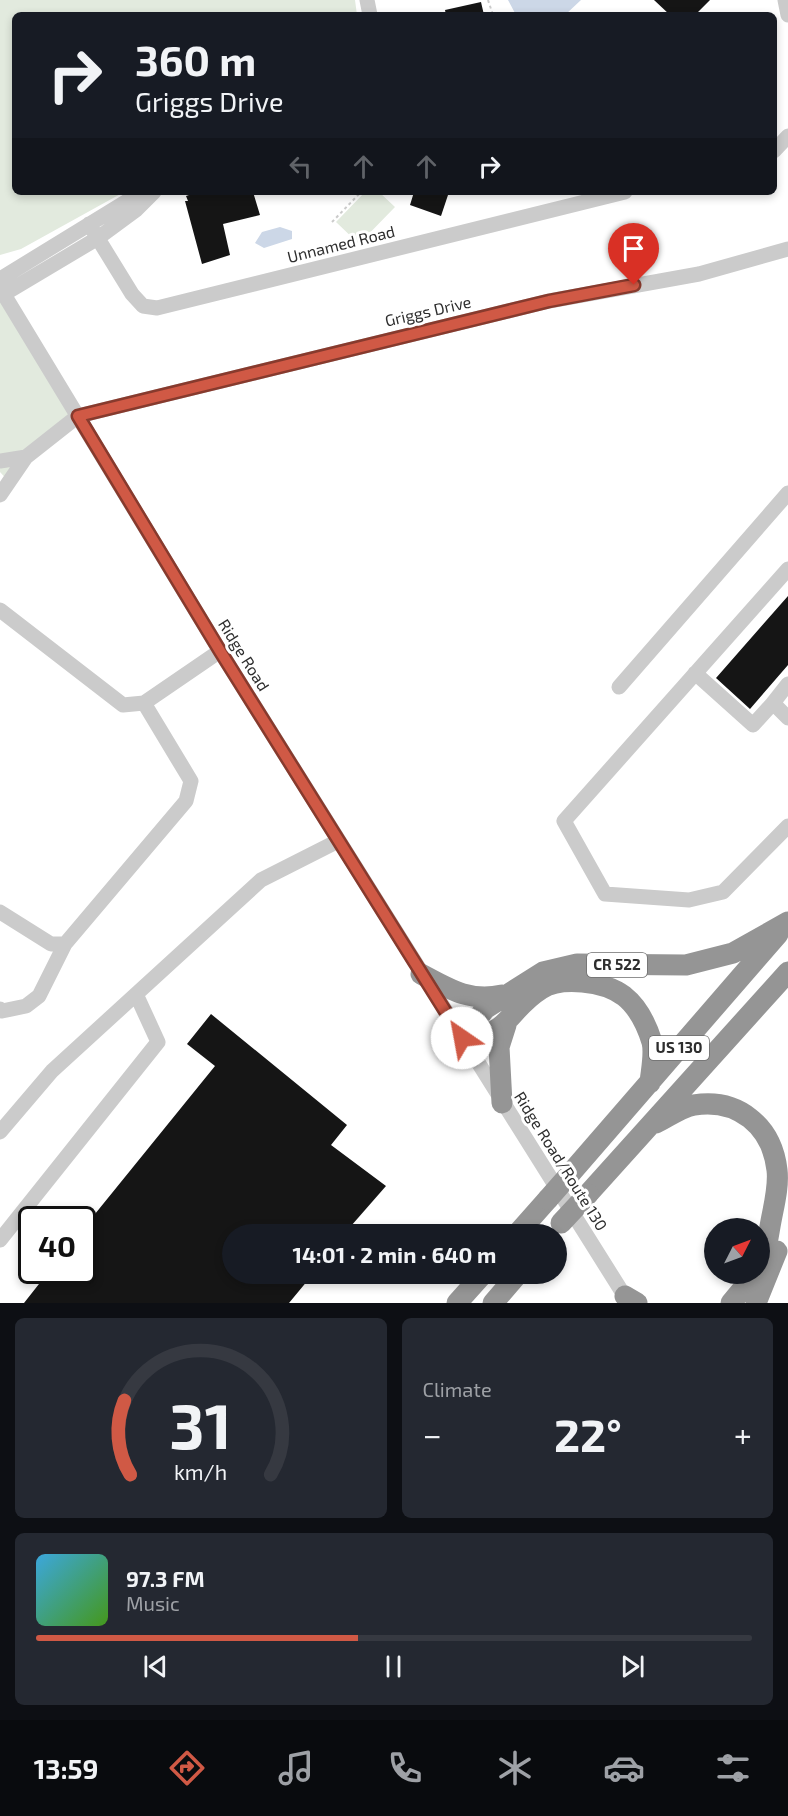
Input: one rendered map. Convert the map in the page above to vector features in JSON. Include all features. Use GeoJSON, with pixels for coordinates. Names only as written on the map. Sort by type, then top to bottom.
{"type":"FeatureCollection","features":[{"type":"Feature","properties":{"kind":"highway","name":"CR 522"},"geometry":{"type":"LineString","coordinates":[[462,1038],[485,1009],[505,994],[543,972],[577,964],[686,965],[733,952],[788,922]]}},
{"type":"Feature","properties":{"kind":"highway","name":"US 130"},"geometry":{"type":"LineString","coordinates":[[526,1224],[788,922]]}},
{"type":"Feature","properties":{"kind":"highway","name":"US 130"},"geometry":{"type":"LineString","coordinates":[[561,1224],[788,972]]}},
{"type":"Feature","properties":{"kind":"highway"},"geometry":{"type":"LineString","coordinates":[[421,974],[461,996],[484,999],[505,994]]}},
{"type":"Feature","properties":{"kind":"highway"},"geometry":{"type":"LineString","coordinates":[[502,1103],[499,1047],[506,1025],[520,1007],[542,989],[560,982],[589,982],[623,995],[643,1019],[653,1045],[650,1083]]}},
{"type":"Feature","properties":{"kind":"highway"},"geometry":{"type":"LineString","coordinates":[[462,1038],[486,1035],[506,1025]]}},
{"type":"Feature","properties":{"kind":"highway"},"geometry":{"type":"LineString","coordinates":[[645,1129],[692,1105],[727,1105],[752,1117],[771,1146],[777,1172],[770,1229]]}},
{"type":"Feature","properties":{"kind":"highway"},"geometry":{"type":"LineString","coordinates":[[756,1303],[776,1255],[788,1190]]}},
{"type":"Feature","properties":{"kind":"highway"},"geometry":{"type":"LineString","coordinates":[[457,1303],[474,1284]]}},
{"type":"Feature","properties":{"kind":"highway"},"geometry":{"type":"LineString","coordinates":[[493,1303],[509,1284]]}},
{"type":"Feature","properties":{"kind":"highway"},"geometry":{"type":"LineString","coordinates":[[731,1303],[746,1284]]}},
{"type":"Feature","properties":{"kind":"street"},"geometry":{"type":"LineString","coordinates":[[784,0],[788,15]]}},
{"type":"Feature","properties":{"kind":"street"},"geometry":{"type":"LineString","coordinates":[[777,148],[788,136]]}},
{"type":"Feature","properties":{"kind":"street"},"geometry":{"type":"LineString","coordinates":[[1,287],[89,224],[129,200],[148,195]]}},
{"type":"Feature","properties":{"kind":"street"},"geometry":{"type":"LineString","coordinates":[[1,287],[99,238],[136,210],[151,195]]}},
{"type":"Feature","properties":{"kind":"street","name":"Unnamed Road"},"geometry":{"type":"LineString","coordinates":[[89,224],[132,294],[143,306],[157,308],[614,195]]}},
{"type":"Feature","properties":{"kind":"street","name":"Griggs Drive"},"geometry":{"type":"LineString","coordinates":[[78,416],[549,301],[699,274],[788,249]]}},
{"type":"Feature","properties":{"kind":"street","name":"Ridge Road"},"geometry":{"type":"LineString","coordinates":[[1,287],[220,651],[462,1038]]}},
{"type":"Feature","properties":{"kind":"street"},"geometry":{"type":"LineString","coordinates":[[2,489],[26,457],[78,416]]}},
{"type":"Feature","properties":{"kind":"street"},"geometry":{"type":"LineString","coordinates":[[0,461],[26,457]]}},
{"type":"Feature","properties":{"kind":"street"},"geometry":{"type":"LineString","coordinates":[[619,687],[788,493]]}},
{"type":"Feature","properties":{"kind":"street"},"geometry":{"type":"LineString","coordinates":[[788,569],[564,821],[604,894],[688,900],[723,892],[788,826]]}},
{"type":"Feature","properties":{"kind":"street"},"geometry":{"type":"LineString","coordinates":[[0,610],[123,705],[144,703],[220,651]]}},
{"type":"Feature","properties":{"kind":"street"},"geometry":{"type":"LineString","coordinates":[[695,673],[753,725],[788,684]]}},
{"type":"Feature","properties":{"kind":"street"},"geometry":{"type":"LineString","coordinates":[[0,1009],[2,1011],[26,1006],[39,996],[65,944],[186,801],[191,781],[144,703]]}},
{"type":"Feature","properties":{"kind":"street"},"geometry":{"type":"LineString","coordinates":[[772,703],[788,718]]}},
{"type":"Feature","properties":{"kind":"street"},"geometry":{"type":"LineString","coordinates":[[0,1132],[52,1071],[261,880],[338,841]]}},
{"type":"Feature","properties":{"kind":"street"},"geometry":{"type":"LineString","coordinates":[[0,912],[51,944],[65,944]]}},
{"type":"Feature","properties":{"kind":"street"},"geometry":{"type":"LineString","coordinates":[[0,1240],[158,1042],[136,994]]}},
{"type":"Feature","properties":{"kind":"street","name":"Ridge Road/Route 130"},"geometry":{"type":"LineString","coordinates":[[462,1038],[631,1301]]}},
{"type":"Feature","properties":{"kind":"path"},"geometry":{"type":"LineString","coordinates":[[332,222],[358,195]]}},
{"type":"Feature","properties":{"kind":"shaded area"},"geometry":{"type":"Polygon","coordinates":[[[0,0],[355,0],[357,12],[12,12],[12,195],[119,195],[21,249],[0,255],[0,0]]]}},
{"type":"Feature","properties":{"kind":"shaded area"},"geometry":{"type":"Polygon","coordinates":[[[362,195],[382,195],[395,207],[359,244],[336,222],[362,195]]]}},
{"type":"Feature","properties":{"kind":"shaded area"},"geometry":{"type":"Polygon","coordinates":[[[0,300],[72,420],[10,483],[0,472],[0,300]]]}},
{"type":"Feature","properties":{"kind":"water"},"geometry":{"type":"Polygon","coordinates":[[[508,0],[581,0],[568,12],[514,12],[508,0]]]}},
{"type":"Feature","properties":{"kind":"water"},"geometry":{"type":"Polygon","coordinates":[[[280,227],[292,231],[292,239],[264,248],[255,243],[262,232],[280,227]]]}},
{"type":"Feature","properties":{"kind":"building"},"geometry":{"type":"Polygon","coordinates":[[[654,0],[710,0],[698,12],[667,12],[654,0]]]}},
{"type":"Feature","properties":{"kind":"building"},"geometry":{"type":"Polygon","coordinates":[[[481,2],[483,12],[445,12],[445,10],[481,2]]]}},
{"type":"Feature","properties":{"kind":"building"},"geometry":{"type":"Polygon","coordinates":[[[254,195],[260,215],[223,224],[230,255],[202,264],[185,201],[188,201],[186,196],[254,195]]]}},
{"type":"Feature","properties":{"kind":"building"},"geometry":{"type":"Polygon","coordinates":[[[413,195],[448,195],[441,216],[410,205],[413,195]]]}},
{"type":"Feature","properties":{"kind":"building"},"geometry":{"type":"Polygon","coordinates":[[[788,596],[788,665],[750,709],[716,678],[788,596]]]}},
{"type":"Feature","properties":{"kind":"building"},"geometry":{"type":"Polygon","coordinates":[[[211,1014],[347,1125],[331,1145],[386,1186],[353,1224],[222,1224],[222,1284],[305,1284],[289,1303],[24,1303],[39,1284],[96,1284],[96,1213],[215,1066],[187,1044],[211,1014]]]}},
{"type":"Feature","properties":{"kind":"route"},"geometry":{"type":"LineString","coordinates":[[462,1038],[220,651],[78,416],[549,301],[634,285]]}}]}
